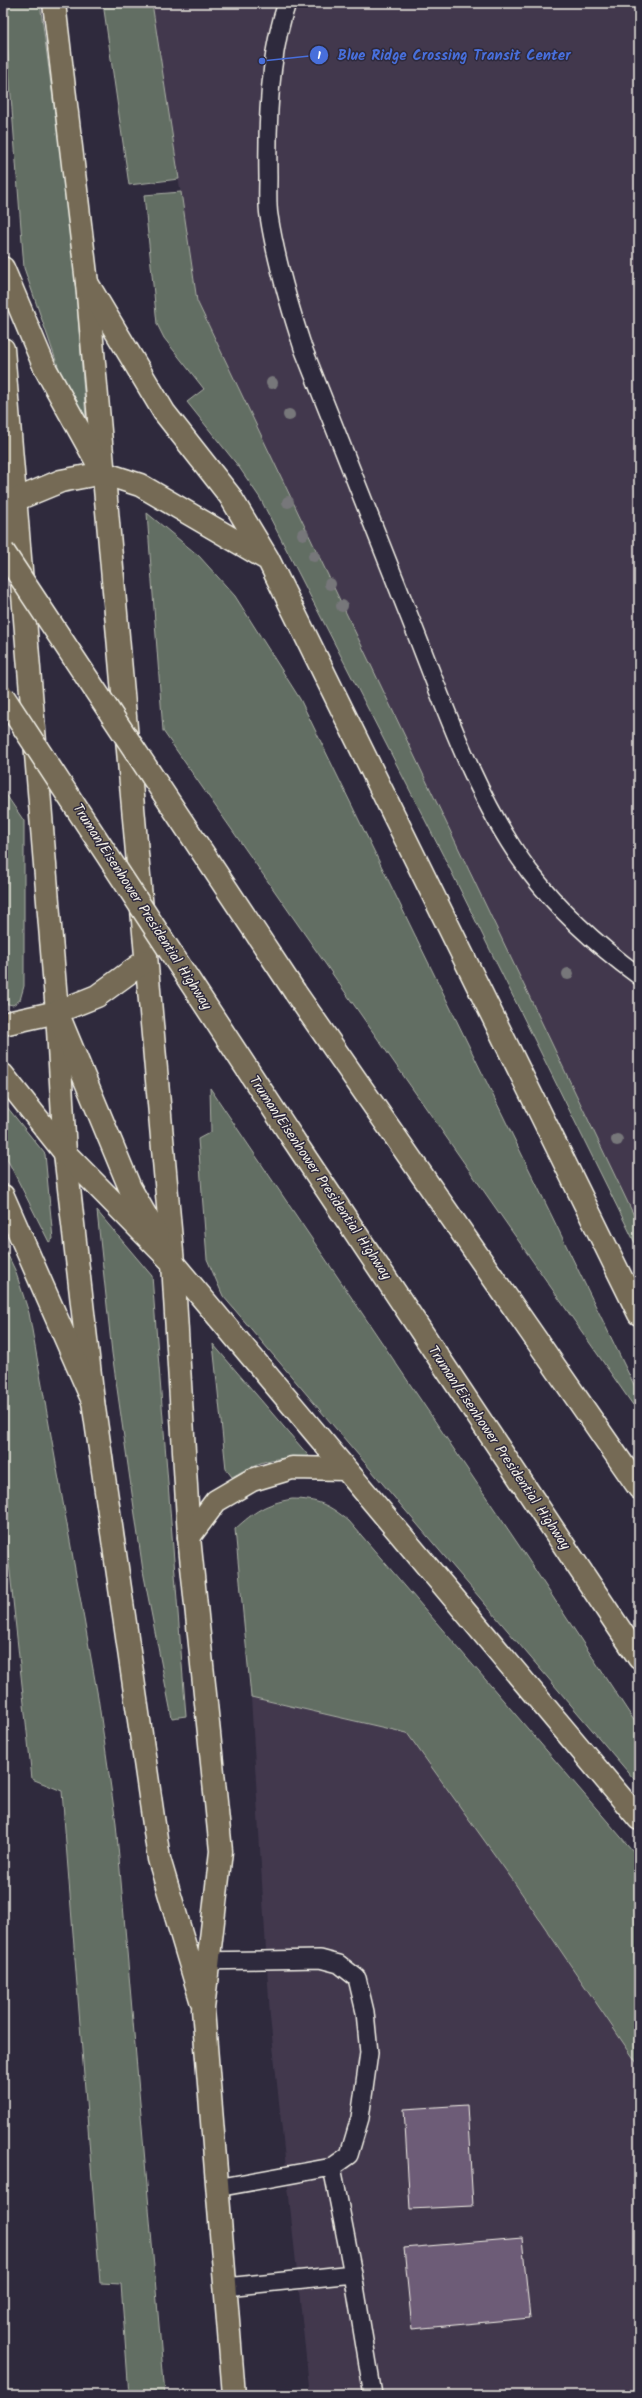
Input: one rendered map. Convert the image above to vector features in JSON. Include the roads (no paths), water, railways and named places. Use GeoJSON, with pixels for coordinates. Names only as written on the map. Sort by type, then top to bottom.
{"type":"FeatureCollection","features":[{"type":"Feature","properties":{"kind":"main road"},"geometry":{"type":"LineString","coordinates":[[54,3],[87,283],[102,473],[173,1264],[189,1537],[221,1851],[199,1961]]}},
{"type":"Feature","properties":{"kind":"main road"},"geometry":{"type":"LineString","coordinates":[[3,268],[45,368],[102,473]]}},
{"type":"Feature","properties":{"kind":"main road"},"geometry":{"type":"LineString","coordinates":[[87,283],[164,412],[230,496],[268,559],[639,1314]]}},
{"type":"Feature","properties":{"kind":"main road"},"geometry":{"type":"LineString","coordinates":[[3,349],[57,1012],[65,1153],[93,1401],[159,1859],[199,1961],[234,2395]]}},
{"type":"Feature","properties":{"kind":"main road"},"geometry":{"type":"LineString","coordinates":[[15,500],[61,481],[102,473],[140,485],[268,559]]}},
{"type":"Feature","properties":{"kind":"main road"},"geometry":{"type":"LineString","coordinates":[[3,551],[295,992],[639,1488]]}},
{"type":"Feature","properties":{"kind":"main road","name":"Truman/Eisenhower Presidential Highway"},"geometry":{"type":"LineString","coordinates":[[3,696],[639,1658]]}},
{"type":"Feature","properties":{"kind":"main road"},"geometry":{"type":"LineString","coordinates":[[3,1024],[57,1012],[97,996],[145,961]]}},
{"type":"Feature","properties":{"kind":"main road"},"geometry":{"type":"LineString","coordinates":[[57,1012],[130,1188],[173,1264]]}},
{"type":"Feature","properties":{"kind":"main road"},"geometry":{"type":"LineString","coordinates":[[3,1075],[65,1153],[173,1264],[639,1819]]}},
{"type":"Feature","properties":{"kind":"main road"},"geometry":{"type":"LineString","coordinates":[[3,1196],[93,1401]]}},
{"type":"Feature","properties":{"kind":"main road"},"geometry":{"type":"LineString","coordinates":[[189,1537],[216,1501],[252,1480],[292,1468],[345,1468]]}},
{"type":"Feature","properties":{"kind":"lane"},"geometry":{"type":"LineString","coordinates":[[287,3],[282,18],[271,97],[268,154],[268,215],[290,309],[303,348],[459,742],[499,824],[529,870],[551,898],[584,931],[639,976]]}},
{"type":"Feature","properties":{"kind":"lane"},"geometry":{"type":"LineString","coordinates":[[199,1961],[320,1959],[339,1964],[357,1978],[365,2012],[369,2053],[360,2118],[349,2155],[332,2168],[217,2188]]}},
{"type":"Feature","properties":{"kind":"lane"},"geometry":{"type":"LineString","coordinates":[[332,2168],[353,2274],[373,2395]]}},
{"type":"Feature","properties":{"kind":"lane"},"geometry":{"type":"LineString","coordinates":[[226,2286],[353,2274]]}},
{"type":"Feature","properties":{"kind":"place","name":"Blue Ridge Crossing Transit Center"},"geometry":{"type":"Point","coordinates":[262,61]}}]}
